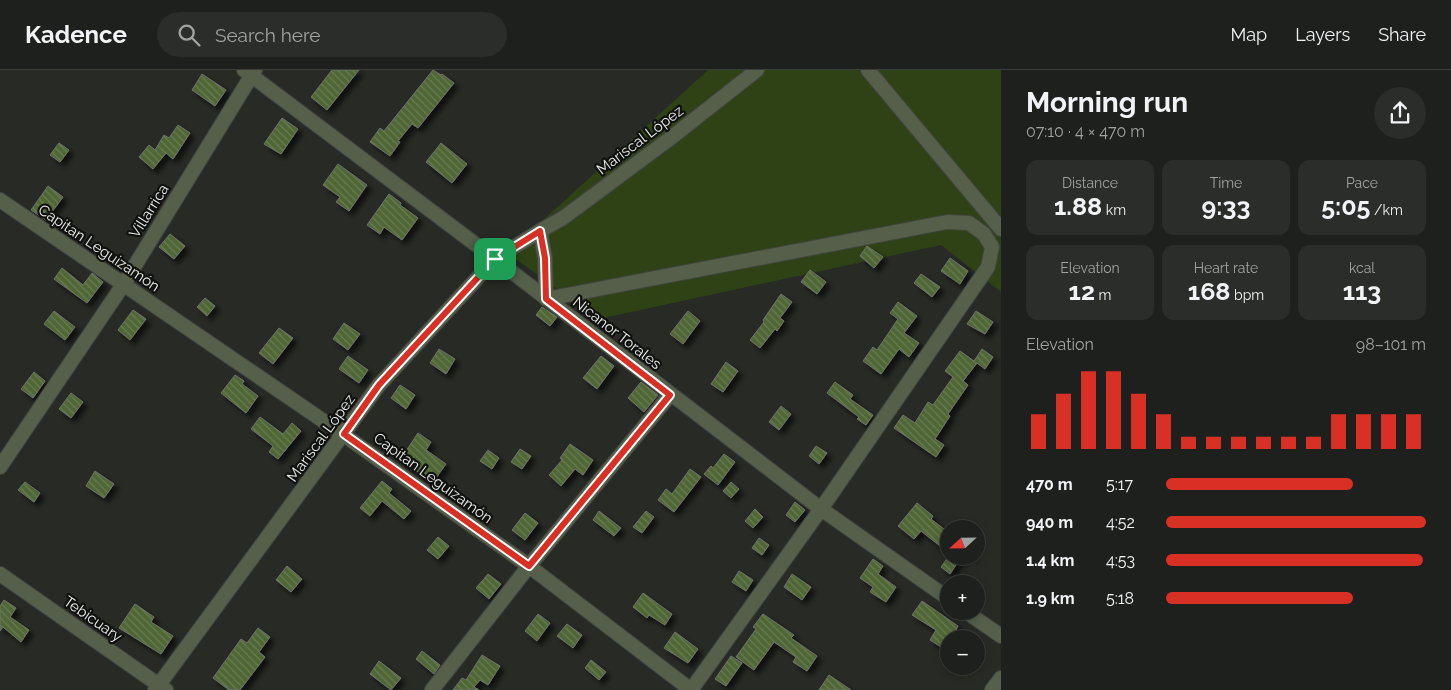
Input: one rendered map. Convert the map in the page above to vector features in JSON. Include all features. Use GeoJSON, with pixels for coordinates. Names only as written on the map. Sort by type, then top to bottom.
{"type":"FeatureCollection","features":[{"type":"Feature","properties":{"kind":"street","name":"Mariscal López"},"geometry":{"type":"LineString","coordinates":[[160,688],[379,385],[495,259],[563,218],[672,137],[757,70]]}},
{"type":"Feature","properties":{"kind":"street"},"geometry":{"type":"LineString","coordinates":[[868,70],[1001,229]]}},
{"type":"Feature","properties":{"kind":"street","name":"Nicanor Torales"},"geometry":{"type":"LineString","coordinates":[[250,72],[821,510],[940,594]]}},
{"type":"Feature","properties":{"kind":"street","name":"Villarrica"},"geometry":{"type":"LineString","coordinates":[[0,467],[123,285],[250,72]]}},
{"type":"Feature","properties":{"kind":"street","name":"Capitan Leguizamón"},"geometry":{"type":"LineString","coordinates":[[0,200],[344,434],[529,566],[691,690]]}},
{"type":"Feature","properties":{"kind":"street"},"geometry":{"type":"LineString","coordinates":[[540,231],[545,258],[546,299],[947,222],[969,223],[997,244],[994,267],[691,690]]}},
{"type":"Feature","properties":{"kind":"street"},"geometry":{"type":"LineString","coordinates":[[432,690],[529,566],[670,395]]}},
{"type":"Feature","properties":{"kind":"street","name":"Tebicuary"},"geometry":{"type":"LineString","coordinates":[[0,574],[160,688]]}},
{"type":"Feature","properties":{"kind":"street"},"geometry":{"type":"LineString","coordinates":[[979,620],[1001,636]]}},
{"type":"Feature","properties":{"kind":"street"},"geometry":{"type":"LineString","coordinates":[[992,690],[1001,678]]}},
{"type":"Feature","properties":{"kind":"green space"},"geometry":{"type":"Polygon","coordinates":[[[708,70],[1001,70],[1001,292],[941,245],[599,319],[507,253],[708,70]]]}},
{"type":"Feature","properties":{"kind":"building"},"geometry":{"type":"Polygon","coordinates":[[[332,70],[359,70],[327,110],[311,97],[332,70]]]}},
{"type":"Feature","properties":{"kind":"building"},"geometry":{"type":"Polygon","coordinates":[[[433,70],[454,83],[418,128],[412,124],[398,141],[400,142],[390,156],[370,142],[380,128],[384,131],[433,70]]]}},
{"type":"Feature","properties":{"kind":"building"},"geometry":{"type":"Polygon","coordinates":[[[202,74],[226,90],[215,106],[192,90],[202,74]]]}},
{"type":"Feature","properties":{"kind":"building"},"geometry":{"type":"Polygon","coordinates":[[[282,118],[298,129],[281,154],[264,144],[282,118]]]}},
{"type":"Feature","properties":{"kind":"building"},"geometry":{"type":"Polygon","coordinates":[[[178,125],[190,133],[173,159],[166,153],[153,169],[139,157],[149,145],[155,150],[164,135],[169,138],[178,125]]]}},
{"type":"Feature","properties":{"kind":"building"},"geometry":{"type":"Polygon","coordinates":[[[59,143],[69,150],[60,162],[50,155],[59,143]]]}},
{"type":"Feature","properties":{"kind":"building"},"geometry":{"type":"Polygon","coordinates":[[[441,143],[467,164],[452,183],[426,162],[441,143]]]}},
{"type":"Feature","properties":{"kind":"building"},"geometry":{"type":"Polygon","coordinates":[[[338,164],[367,185],[349,211],[336,202],[340,197],[323,185],[338,164]]]}},
{"type":"Feature","properties":{"kind":"building"},"geometry":{"type":"Polygon","coordinates":[[[48,186],[63,197],[46,220],[31,210],[48,186]]]}},
{"type":"Feature","properties":{"kind":"building"},"geometry":{"type":"Polygon","coordinates":[[[389,194],[418,218],[402,240],[384,227],[380,234],[367,225],[389,194]]]}},
{"type":"Feature","properties":{"kind":"building"},"geometry":{"type":"Polygon","coordinates":[[[170,234],[185,246],[174,259],[159,247],[170,234]]]}},
{"type":"Feature","properties":{"kind":"building"},"geometry":{"type":"Polygon","coordinates":[[[867,246],[883,257],[874,268],[860,256],[867,246]]]}},
{"type":"Feature","properties":{"kind":"building"},"geometry":{"type":"Polygon","coordinates":[[[950,258],[968,271],[960,284],[941,271],[950,258]]]}},
{"type":"Feature","properties":{"kind":"building"},"geometry":{"type":"Polygon","coordinates":[[[62,268],[83,285],[92,273],[103,282],[87,303],[54,279],[62,268]]]}},
{"type":"Feature","properties":{"kind":"building"},"geometry":{"type":"Polygon","coordinates":[[[810,270],[826,282],[817,294],[801,282],[810,270]]]}},
{"type":"Feature","properties":{"kind":"building"},"geometry":{"type":"Polygon","coordinates":[[[921,274],[940,287],[932,297],[914,283],[921,274]]]}},
{"type":"Feature","properties":{"kind":"building"},"geometry":{"type":"Polygon","coordinates":[[[781,294],[792,302],[780,318],[784,321],[760,348],[750,340],[764,322],[763,320],[781,294]]]}},
{"type":"Feature","properties":{"kind":"building"},"geometry":{"type":"Polygon","coordinates":[[[205,298],[215,306],[207,316],[197,307],[205,298]]]}},
{"type":"Feature","properties":{"kind":"building"},"geometry":{"type":"Polygon","coordinates":[[[898,302],[917,316],[904,333],[919,343],[909,357],[899,349],[881,374],[863,361],[873,347],[877,350],[898,319],[890,313],[898,302]]]}},
{"type":"Feature","properties":{"kind":"building"},"geometry":{"type":"Polygon","coordinates":[[[542,307],[557,317],[550,326],[536,315],[542,307]]]}},
{"type":"Feature","properties":{"kind":"building"},"geometry":{"type":"Polygon","coordinates":[[[133,310],[146,319],[130,340],[118,330],[133,310]]]}},
{"type":"Feature","properties":{"kind":"building"},"geometry":{"type":"Polygon","coordinates":[[[54,311],[75,327],[65,340],[44,324],[54,311]]]}},
{"type":"Feature","properties":{"kind":"building"},"geometry":{"type":"Polygon","coordinates":[[[688,311],[700,321],[683,344],[670,334],[688,311]]]}},
{"type":"Feature","properties":{"kind":"building"},"geometry":{"type":"Polygon","coordinates":[[[976,311],[993,322],[985,334],[967,324],[976,311]]]}},
{"type":"Feature","properties":{"kind":"building"},"geometry":{"type":"Polygon","coordinates":[[[344,323],[360,334],[348,350],[333,339],[344,323]]]}},
{"type":"Feature","properties":{"kind":"building"},"geometry":{"type":"Polygon","coordinates":[[[279,328],[293,338],[273,364],[259,353],[279,328]]]}},
{"type":"Feature","properties":{"kind":"building"},"geometry":{"type":"Polygon","coordinates":[[[439,349],[455,359],[446,374],[430,363],[439,349]]]}},
{"type":"Feature","properties":{"kind":"building"},"geometry":{"type":"Polygon","coordinates":[[[982,349],[993,357],[985,369],[977,363],[963,381],[968,385],[948,414],[950,416],[935,439],[944,445],[936,457],[894,428],[903,415],[915,423],[928,402],[933,405],[953,377],[945,371],[960,351],[974,361],[982,349]]]}},
{"type":"Feature","properties":{"kind":"building"},"geometry":{"type":"Polygon","coordinates":[[[348,356],[368,370],[359,383],[339,369],[348,356]]]}},
{"type":"Feature","properties":{"kind":"building"},"geometry":{"type":"Polygon","coordinates":[[[601,356],[614,366],[597,389],[583,378],[601,356]]]}},
{"type":"Feature","properties":{"kind":"building"},"geometry":{"type":"Polygon","coordinates":[[[726,362],[738,371],[723,392],[711,384],[726,362]]]}},
{"type":"Feature","properties":{"kind":"building"},"geometry":{"type":"Polygon","coordinates":[[[34,372],[45,381],[33,398],[21,389],[34,372]]]}},
{"type":"Feature","properties":{"kind":"building"},"geometry":{"type":"Polygon","coordinates":[[[235,375],[244,381],[242,384],[258,396],[246,413],[221,393],[235,375]]]}},
{"type":"Feature","properties":{"kind":"building"},"geometry":{"type":"Polygon","coordinates":[[[641,382],[658,395],[644,412],[628,398],[641,382]]]}},
{"type":"Feature","properties":{"kind":"building"},"geometry":{"type":"Polygon","coordinates":[[[835,382],[853,395],[850,399],[873,415],[866,425],[857,419],[859,417],[827,393],[835,382]]]}},
{"type":"Feature","properties":{"kind":"building"},"geometry":{"type":"Polygon","coordinates":[[[400,385],[415,395],[406,409],[391,398],[400,385]]]}},
{"type":"Feature","properties":{"kind":"building"},"geometry":{"type":"Polygon","coordinates":[[[71,393],[83,402],[71,418],[59,409],[71,393]]]}},
{"type":"Feature","properties":{"kind":"building"},"geometry":{"type":"Polygon","coordinates":[[[781,406],[791,414],[779,430],[769,422],[781,406]]]}},
{"type":"Feature","properties":{"kind":"building"},"geometry":{"type":"Polygon","coordinates":[[[260,417],[283,434],[292,423],[301,431],[278,459],[269,452],[273,446],[251,429],[260,417]]]}},
{"type":"Feature","properties":{"kind":"building"},"geometry":{"type":"Polygon","coordinates":[[[418,433],[431,442],[426,450],[446,464],[433,482],[400,460],[418,433]]]}},
{"type":"Feature","properties":{"kind":"building"},"geometry":{"type":"Polygon","coordinates":[[[570,444],[593,460],[583,475],[575,469],[561,486],[549,475],[562,460],[560,458],[570,444]]]}},
{"type":"Feature","properties":{"kind":"building"},"geometry":{"type":"Polygon","coordinates":[[[816,446],[827,453],[819,464],[809,456],[816,446]]]}},
{"type":"Feature","properties":{"kind":"building"},"geometry":{"type":"Polygon","coordinates":[[[520,449],[531,456],[522,469],[511,462],[520,449]]]}},
{"type":"Feature","properties":{"kind":"building"},"geometry":{"type":"Polygon","coordinates":[[[488,450],[499,458],[492,469],[480,461],[488,450]]]}},
{"type":"Feature","properties":{"kind":"building"},"geometry":{"type":"Polygon","coordinates":[[[724,454],[735,462],[718,485],[704,474],[711,466],[713,468],[724,454]]]}},
{"type":"Feature","properties":{"kind":"building"},"geometry":{"type":"Polygon","coordinates":[[[690,469],[701,477],[674,512],[658,500],[666,489],[672,494],[690,469]]]}},
{"type":"Feature","properties":{"kind":"building"},"geometry":{"type":"Polygon","coordinates":[[[95,471],[114,484],[104,498],[86,486],[95,471]]]}},
{"type":"Feature","properties":{"kind":"building"},"geometry":{"type":"Polygon","coordinates":[[[382,481],[392,489],[389,493],[411,511],[404,519],[382,501],[370,516],[360,508],[382,481]]]}},
{"type":"Feature","properties":{"kind":"building"},"geometry":{"type":"Polygon","coordinates":[[[25,482],[40,493],[34,502],[18,490],[25,482]]]}},
{"type":"Feature","properties":{"kind":"building"},"geometry":{"type":"Polygon","coordinates":[[[731,482],[739,489],[731,498],[723,491],[731,482]]]}},
{"type":"Feature","properties":{"kind":"building"},"geometry":{"type":"Polygon","coordinates":[[[795,502],[805,510],[795,522],[786,515],[795,502]]]}},
{"type":"Feature","properties":{"kind":"building"},"geometry":{"type":"Polygon","coordinates":[[[917,503],[933,516],[931,519],[940,526],[940,546],[921,531],[914,539],[898,526],[917,503]]]}},
{"type":"Feature","properties":{"kind":"building"},"geometry":{"type":"Polygon","coordinates":[[[755,509],[763,517],[753,528],[745,521],[755,509]]]}},
{"type":"Feature","properties":{"kind":"building"},"geometry":{"type":"Polygon","coordinates":[[[599,511],[621,528],[614,536],[593,520],[599,511]]]}},
{"type":"Feature","properties":{"kind":"building"},"geometry":{"type":"Polygon","coordinates":[[[646,511],[654,517],[642,533],[633,527],[646,511]]]}},
{"type":"Feature","properties":{"kind":"building"},"geometry":{"type":"Polygon","coordinates":[[[525,513],[538,523],[525,540],[512,530],[525,513]]]}},
{"type":"Feature","properties":{"kind":"building"},"geometry":{"type":"Polygon","coordinates":[[[438,537],[449,546],[438,559],[427,550],[438,537]]]}},
{"type":"Feature","properties":{"kind":"building"},"geometry":{"type":"Polygon","coordinates":[[[759,538],[769,545],[762,555],[752,548],[759,538]]]}},
{"type":"Feature","properties":{"kind":"building"},"geometry":{"type":"Polygon","coordinates":[[[873,559],[883,566],[878,574],[896,587],[886,602],[870,592],[873,587],[860,578],[873,559]]]}},
{"type":"Feature","properties":{"kind":"building"},"geometry":{"type":"Polygon","coordinates":[[[942,565],[956,565],[950,574],[941,567],[942,565]]]}},
{"type":"Feature","properties":{"kind":"building"},"geometry":{"type":"Polygon","coordinates":[[[287,566],[302,579],[291,592],[276,580],[287,566]]]}},
{"type":"Feature","properties":{"kind":"building"},"geometry":{"type":"Polygon","coordinates":[[[739,571],[753,580],[746,591],[732,582],[739,571]]]}},
{"type":"Feature","properties":{"kind":"building"},"geometry":{"type":"Polygon","coordinates":[[[488,574],[501,584],[489,599],[476,588],[488,574]]]}},
{"type":"Feature","properties":{"kind":"building"},"geometry":{"type":"Polygon","coordinates":[[[792,574],[811,587],[802,600],[784,587],[792,574]]]}},
{"type":"Feature","properties":{"kind":"building"},"geometry":{"type":"Polygon","coordinates":[[[643,593],[672,614],[665,625],[649,615],[647,618],[633,607],[643,593]]]}},
{"type":"Feature","properties":{"kind":"building"},"geometry":{"type":"Polygon","coordinates":[[[4,600],[16,608],[10,617],[29,630],[21,642],[3,627],[0,631],[0,606],[4,600]]]}},
{"type":"Feature","properties":{"kind":"building"},"geometry":{"type":"Polygon","coordinates":[[[922,601],[940,614],[940,620],[949,620],[958,626],[956,630],[940,630],[940,646],[930,640],[936,630],[912,615],[922,601]]]}},
{"type":"Feature","properties":{"kind":"building"},"geometry":{"type":"Polygon","coordinates":[[[135,604],[154,617],[151,622],[173,636],[161,654],[119,628],[135,604]]]}},
{"type":"Feature","properties":{"kind":"building"},"geometry":{"type":"Polygon","coordinates":[[[538,614],[550,623],[537,641],[525,631],[538,614]]]}},
{"type":"Feature","properties":{"kind":"building"},"geometry":{"type":"Polygon","coordinates":[[[763,614],[794,635],[791,638],[817,656],[807,671],[793,662],[796,657],[774,642],[754,670],[736,657],[756,629],[753,627],[763,614]]]}},
{"type":"Feature","properties":{"kind":"building"},"geometry":{"type":"Polygon","coordinates":[[[567,624],[582,635],[573,648],[557,636],[567,624]]]}},
{"type":"Feature","properties":{"kind":"building"},"geometry":{"type":"Polygon","coordinates":[[[258,628],[270,637],[259,652],[265,657],[240,690],[229,690],[213,678],[241,639],[247,643],[258,628]]]}},
{"type":"Feature","properties":{"kind":"building"},"geometry":{"type":"Polygon","coordinates":[[[675,632],[698,649],[688,663],[664,648],[675,632]]]}},
{"type":"Feature","properties":{"kind":"building"},"geometry":{"type":"Polygon","coordinates":[[[422,651],[440,665],[434,674],[416,659],[422,651]]]}},
{"type":"Feature","properties":{"kind":"building"},"geometry":{"type":"Polygon","coordinates":[[[482,655],[500,666],[488,685],[480,680],[474,687],[479,690],[453,690],[462,678],[466,680],[482,655]]]}},
{"type":"Feature","properties":{"kind":"building"},"geometry":{"type":"Polygon","coordinates":[[[731,656],[742,663],[726,686],[715,679],[731,656]]]}},
{"type":"Feature","properties":{"kind":"building"},"geometry":{"type":"Polygon","coordinates":[[[591,660],[606,672],[599,680],[585,668],[591,660]]]}},
{"type":"Feature","properties":{"kind":"building"},"geometry":{"type":"Polygon","coordinates":[[[379,661],[401,678],[391,690],[370,674],[379,661]]]}},
{"type":"Feature","properties":{"kind":"building"},"geometry":{"type":"Polygon","coordinates":[[[829,675],[851,690],[819,690],[829,675]]]}},
{"type":"Feature","properties":{"kind":"route"},"geometry":{"type":"LineString","coordinates":[[540,231],[545,258],[546,299],[670,395],[529,566],[344,434],[379,385],[495,259],[540,231]]}}]}
